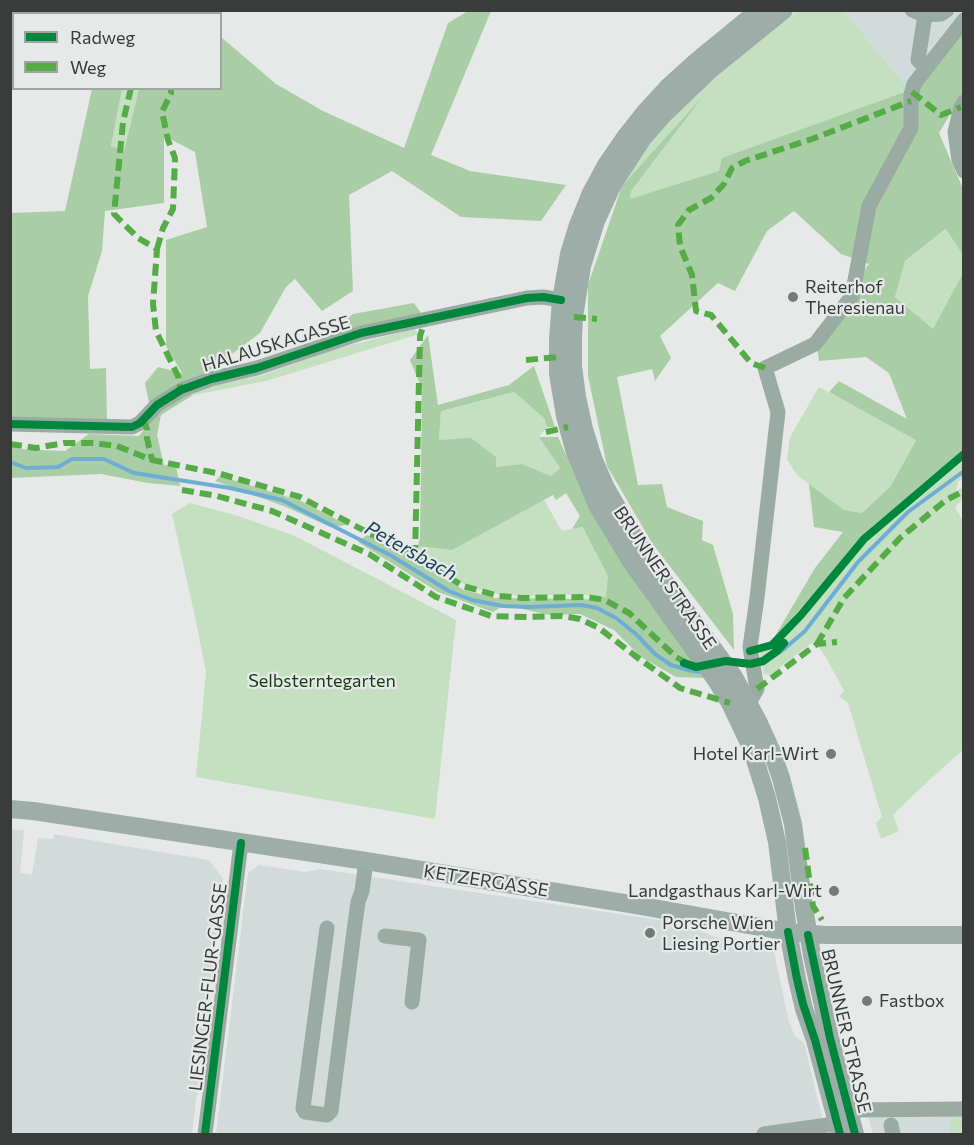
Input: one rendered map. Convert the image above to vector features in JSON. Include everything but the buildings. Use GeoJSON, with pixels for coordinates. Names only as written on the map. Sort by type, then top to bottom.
{"type":"FeatureCollection","features":[{"type":"Feature","properties":{"kind":"main road","name":"BRUNNER STRASSE"},"geometry":{"type":"LineString","coordinates":[[759,10],[668,87],[645,112],[606,165],[578,225],[569,254],[561,300],[558,374],[565,416],[575,453],[597,505],[632,563],[699,657],[725,678],[749,703],[776,763],[801,850],[807,935],[847,1125]]}},
{"type":"Feature","properties":{"kind":"main road","name":"BRUNNER STRASSE"},"geometry":{"type":"LineString","coordinates":[[784,10],[710,70],[664,114],[643,138],[613,184],[602,205],[582,266],[574,317],[573,366],[577,397],[587,438],[606,489],[643,552],[719,656],[730,703],[751,747],[770,809],[778,849],[788,932],[799,988],[815,1040],[847,1125]]}},
{"type":"Feature","properties":{"kind":"main road","name":"KETZERGASSE"},"geometry":{"type":"LineString","coordinates":[[10,809],[366,861],[807,935],[963,935]]}},
{"type":"Feature","properties":{"kind":"street"},"geometry":{"type":"LineString","coordinates":[[926,68],[918,60],[919,13],[941,14],[947,10]]}},
{"type":"Feature","properties":{"kind":"street"},"geometry":{"type":"LineString","coordinates":[[749,703],[757,689],[750,647],[778,412],[765,368],[815,344],[852,296],[869,206],[911,128],[911,95],[914,84],[963,20]]}},
{"type":"Feature","properties":{"kind":"street"},"geometry":{"type":"LineString","coordinates":[[963,102],[955,132],[963,171]]}},
{"type":"Feature","properties":{"kind":"street","name":"HALAUSKAGASSE"},"geometry":{"type":"LineString","coordinates":[[10,424],[132,427],[140,423],[157,405],[175,392],[211,379],[257,368],[361,333],[527,298],[543,297],[561,300]]}},
{"type":"Feature","properties":{"kind":"street","name":"LIESINGER-FLUR-GASSE"},"geometry":{"type":"LineString","coordinates":[[205,1134],[241,843]]}},
{"type":"Feature","properties":{"kind":"street"},"geometry":{"type":"LineString","coordinates":[[327,928],[303,1108],[305,1112],[327,1116],[331,1111],[358,902],[362,891],[366,861]]}},
{"type":"Feature","properties":{"kind":"street"},"geometry":{"type":"LineString","coordinates":[[385,936],[419,940],[412,1002]]}},
{"type":"Feature","properties":{"kind":"street"},"geometry":{"type":"LineString","coordinates":[[764,1134],[788,1133],[963,1109]]}},
{"type":"Feature","properties":{"kind":"shaded area"},"geometry":{"type":"Polygon","coordinates":[[[963,10],[964,13],[906,86],[844,11],[963,10]]]}},
{"type":"Feature","properties":{"kind":"shaded area"},"geometry":{"type":"Polygon","coordinates":[[[12,829],[24,830],[20,873],[32,875],[38,838],[53,839],[54,834],[209,860],[223,879],[192,1134],[11,1134],[10,841],[12,829]]]}},
{"type":"Feature","properties":{"kind":"shaded area"},"geometry":{"type":"Polygon","coordinates":[[[259,865],[305,872],[320,869],[646,918],[684,925],[727,941],[773,947],[789,1022],[795,1036],[804,1043],[828,1134],[216,1134],[248,873],[259,865]]]}},
{"type":"Feature","properties":{"kind":"shaded area"},"geometry":{"type":"Polygon","coordinates":[[[950,1115],[950,1134],[873,1134],[868,1116],[950,1115]]]}},
{"type":"Feature","properties":{"kind":"green space"},"geometry":{"type":"Polygon","coordinates":[[[468,11],[491,11],[431,155],[470,171],[566,185],[541,221],[461,217],[392,171],[349,195],[353,291],[322,311],[295,279],[286,287],[260,333],[201,377],[175,387],[149,403],[145,383],[158,367],[182,373],[166,346],[166,240],[207,227],[195,152],[164,136],[164,203],[105,211],[102,251],[88,296],[90,369],[106,368],[107,421],[11,419],[10,213],[65,211],[92,90],[122,90],[111,146],[124,151],[139,90],[222,90],[222,38],[276,84],[323,111],[404,148],[448,23],[468,11]]]}},
{"type":"Feature","properties":{"kind":"green space"},"geometry":{"type":"Polygon","coordinates":[[[797,11],[844,11],[906,86],[906,92],[720,171],[629,200],[631,191],[693,109],[622,186],[658,131],[703,84],[797,11]]]}},
{"type":"Feature","properties":{"kind":"green space"},"geometry":{"type":"Polygon","coordinates":[[[963,30],[963,93],[939,133],[963,189],[963,255],[946,229],[905,261],[895,297],[933,329],[963,273],[963,451],[868,530],[771,643],[815,568],[843,532],[814,527],[809,484],[844,510],[862,513],[890,487],[916,440],[829,392],[839,381],[907,419],[889,373],[866,357],[819,361],[815,332],[869,264],[841,254],[794,211],[767,231],[735,291],[718,283],[660,336],[671,358],[655,381],[652,369],[617,377],[638,485],[662,484],[667,507],[703,521],[702,540],[713,545],[733,614],[734,650],[652,543],[607,466],[588,376],[588,285],[622,186],[704,95],[631,191],[630,199],[719,171],[722,158],[916,88],[963,30]]]}},
{"type":"Feature","properties":{"kind":"green space"},"geometry":{"type":"Polygon","coordinates":[[[122,90],[139,90],[124,151],[111,146],[122,90]]]}},
{"type":"Feature","properties":{"kind":"green space"},"geometry":{"type":"Polygon","coordinates":[[[947,229],[963,255],[963,273],[933,330],[895,297],[905,261],[947,229]]]}},
{"type":"Feature","properties":{"kind":"green space"},"geometry":{"type":"Polygon","coordinates":[[[414,303],[423,316],[330,335],[353,314],[414,303]]]}},
{"type":"Feature","properties":{"kind":"green space"},"geometry":{"type":"Polygon","coordinates":[[[414,329],[419,334],[266,381],[193,395],[180,393],[260,376],[335,349],[414,329]]]}},
{"type":"Feature","properties":{"kind":"green space"},"geometry":{"type":"Polygon","coordinates":[[[428,335],[438,405],[509,385],[534,366],[555,427],[547,427],[544,418],[514,392],[441,411],[439,440],[471,438],[496,457],[496,467],[522,464],[551,476],[560,468],[539,437],[558,437],[580,487],[705,678],[676,677],[641,657],[614,630],[580,614],[550,615],[504,605],[493,612],[438,592],[358,542],[367,535],[464,590],[495,598],[598,600],[606,597],[608,576],[583,527],[572,529],[580,516],[566,493],[556,500],[553,495],[452,550],[418,546],[422,389],[410,360],[428,335]]]}},
{"type":"Feature","properties":{"kind":"green space"},"geometry":{"type":"Polygon","coordinates":[[[819,387],[916,439],[890,487],[862,513],[844,510],[797,475],[787,459],[790,437],[819,387]]]}},
{"type":"Feature","properties":{"kind":"green space"},"geometry":{"type":"Polygon","coordinates":[[[514,392],[544,418],[547,427],[539,437],[560,468],[551,476],[522,464],[496,467],[439,440],[441,411],[514,392]]]}},
{"type":"Feature","properties":{"kind":"green space"},"geometry":{"type":"Polygon","coordinates":[[[180,393],[193,395],[161,415],[157,435],[164,465],[176,467],[180,486],[148,483],[101,474],[11,478],[11,443],[19,449],[65,451],[89,434],[139,436],[159,410],[180,393]]]}},
{"type":"Feature","properties":{"kind":"green space"},"geometry":{"type":"Polygon","coordinates":[[[963,451],[963,478],[958,482],[956,491],[963,487],[963,499],[955,507],[964,523],[963,750],[893,815],[899,831],[881,839],[876,823],[882,817],[848,703],[839,696],[844,691],[824,654],[814,641],[770,675],[764,674],[759,649],[771,643],[868,530],[963,451]]]}},
{"type":"Feature","properties":{"kind":"green space"},"geometry":{"type":"Polygon","coordinates":[[[220,476],[301,501],[347,525],[330,527],[286,507],[215,481],[220,476]]]}},
{"type":"Feature","properties":{"kind":"green space"},"geometry":{"type":"Polygon","coordinates":[[[544,500],[562,531],[583,527],[639,597],[497,594],[467,586],[416,556],[418,546],[474,513],[544,500]]]}},
{"type":"Feature","properties":{"kind":"green space","name":"Selbsterntegarten"},"geometry":{"type":"Polygon","coordinates":[[[190,503],[238,516],[295,536],[456,620],[435,819],[196,777],[206,672],[172,514],[190,503]]]}},
{"type":"Feature","properties":{"kind":"green space"},"geometry":{"type":"Polygon","coordinates":[[[950,1115],[963,1115],[963,1134],[950,1134],[950,1115]]]}},
{"type":"Feature","properties":{"kind":"waterway","name":"Petersbach"},"geometry":{"type":"LineString","coordinates":[[10,462],[26,468],[58,467],[72,459],[104,459],[134,473],[230,488],[282,500],[390,555],[449,591],[472,600],[503,606],[581,605],[597,608],[616,618],[636,634],[655,654],[671,665],[704,672]]}},
{"type":"Feature","properties":{"kind":"waterway","name":"Petersbach"},"geometry":{"type":"LineString","coordinates":[[756,665],[764,663],[805,631],[858,562],[908,512],[964,471]]}},
{"type":"Feature","properties":{"kind":"marked path"},"geometry":{"type":"LineString","coordinates":[[131,90],[123,122],[114,214],[138,238],[157,249],[153,304],[156,331],[178,376],[181,390]]}},
{"type":"Feature","properties":{"kind":"marked path"},"geometry":{"type":"LineString","coordinates":[[157,249],[163,228],[173,209],[175,158],[168,140],[162,112],[171,90]]}},
{"type":"Feature","properties":{"kind":"marked path"},"geometry":{"type":"LineString","coordinates":[[912,92],[941,115],[961,107]]}},
{"type":"Feature","properties":{"kind":"marked path"},"geometry":{"type":"LineString","coordinates":[[765,368],[751,363],[711,315],[696,311],[692,275],[680,246],[678,225],[689,210],[711,198],[724,184],[732,168],[745,161],[812,139],[911,101]]}},
{"type":"Feature","properties":{"kind":"marked path"},"geometry":{"type":"LineString","coordinates":[[574,317],[597,319]]}},
{"type":"Feature","properties":{"kind":"marked path"},"geometry":{"type":"LineString","coordinates":[[415,557],[420,336],[425,321]]}},
{"type":"Feature","properties":{"kind":"marked path"},"geometry":{"type":"LineString","coordinates":[[526,360],[558,357]]}},
{"type":"Feature","properties":{"kind":"marked path"},"geometry":{"type":"LineString","coordinates":[[143,419],[152,460]]}},
{"type":"Feature","properties":{"kind":"marked path"},"geometry":{"type":"LineString","coordinates":[[546,432],[568,427]]}},
{"type":"Feature","properties":{"kind":"marked path"},"geometry":{"type":"LineString","coordinates":[[10,444],[36,448],[64,443],[117,446],[152,460],[221,474],[300,497],[415,557],[463,586],[499,596],[586,597],[605,600],[629,613],[676,657],[690,665]]}},
{"type":"Feature","properties":{"kind":"marked path"},"geometry":{"type":"LineString","coordinates":[[182,490],[217,496],[272,511],[369,554],[436,597],[491,616],[562,616],[580,619],[599,628],[680,688],[730,703]]}},
{"type":"Feature","properties":{"kind":"marked path"},"geometry":{"type":"LineString","coordinates":[[817,644],[844,598],[900,538],[946,500],[964,491]]}},
{"type":"Feature","properties":{"kind":"marked path"},"geometry":{"type":"LineString","coordinates":[[757,689],[817,644],[837,642]]}},
{"type":"Feature","properties":{"kind":"marked path"},"geometry":{"type":"LineString","coordinates":[[805,848],[813,906],[822,920]]}},
{"type":"Feature","properties":{"kind":"cycle path"},"geometry":{"type":"LineString","coordinates":[[10,424],[132,427],[140,423],[157,405],[181,390],[211,379],[257,368],[361,333],[527,298],[543,297],[561,300]]}},
{"type":"Feature","properties":{"kind":"cycle path"},"geometry":{"type":"LineString","coordinates":[[750,651],[772,645],[801,615],[864,539],[964,454]]}},
{"type":"Feature","properties":{"kind":"cycle path"},"geometry":{"type":"LineString","coordinates":[[684,663],[696,667],[726,661],[750,664],[763,661],[784,643]]}},
{"type":"Feature","properties":{"kind":"cycle path"},"geometry":{"type":"LineString","coordinates":[[205,1134],[241,843]]}},
{"type":"Feature","properties":{"kind":"cycle path"},"geometry":{"type":"LineString","coordinates":[[788,932],[803,1004],[840,1134]]}},
{"type":"Feature","properties":{"kind":"cycle path"},"geometry":{"type":"LineString","coordinates":[[808,935],[830,1038],[855,1134]]}},
{"type":"Feature","properties":{"kind":"place","name":"Reiterhof Theresienau"},"geometry":{"type":"Point","coordinates":[793,297]}},
{"type":"Feature","properties":{"kind":"place","name":"Hotel Karl-Wirt"},"geometry":{"type":"Point","coordinates":[831,754]}},
{"type":"Feature","properties":{"kind":"place","name":"Landgasthaus Karl-Wirt"},"geometry":{"type":"Point","coordinates":[834,891]}},
{"type":"Feature","properties":{"kind":"place","name":"Porsche Wien Liesing Portier"},"geometry":{"type":"Point","coordinates":[650,933]}},
{"type":"Feature","properties":{"kind":"place","name":"Fastbox"},"geometry":{"type":"Point","coordinates":[867,1001]}}]}
